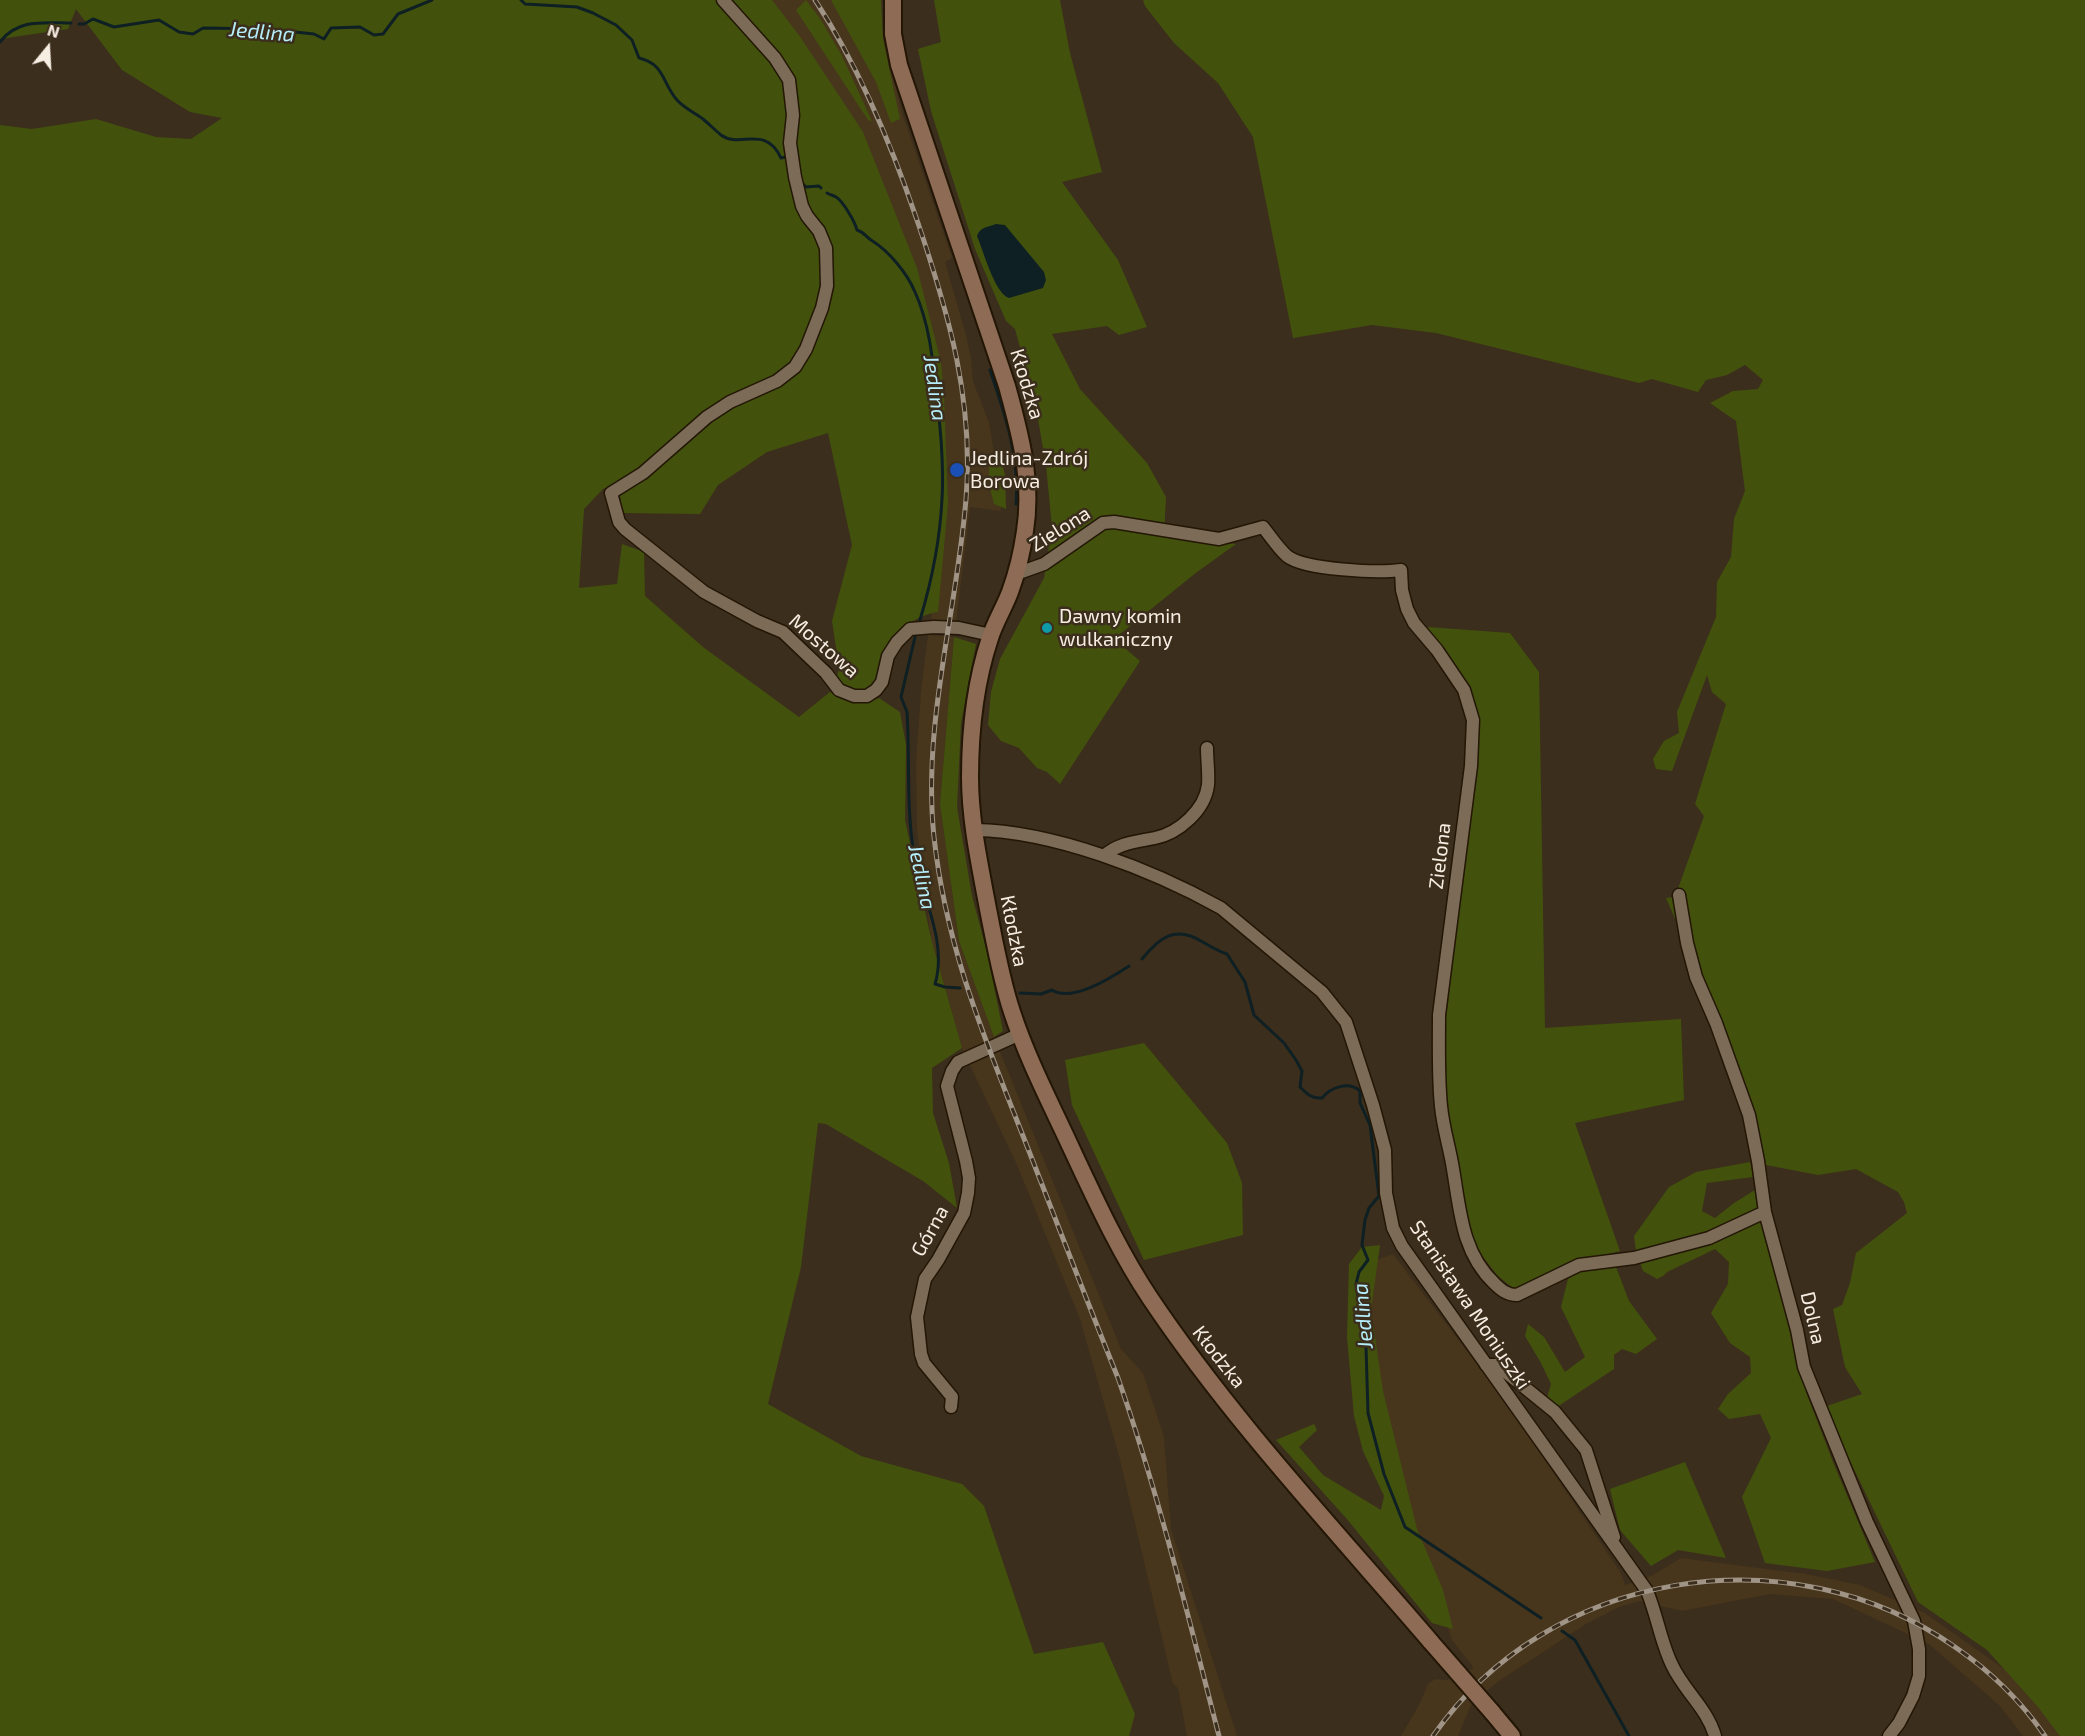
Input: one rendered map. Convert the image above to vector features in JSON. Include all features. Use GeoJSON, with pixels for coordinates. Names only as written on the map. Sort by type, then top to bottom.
{"type":"FeatureCollection","features":[{"type":"Feature","properties":{"kind":"main road","name":"Kłodzka"},"geometry":{"type":"LineString","coordinates":[[893,0],[893,34],[903,81],[1003,375],[1019,428],[1028,476],[1026,528],[1016,574],[991,635],[979,679],[971,730],[970,780],[975,830],[1000,971],[1020,1035],[1118,1245],[1182,1344],[1245,1424],[1512,1736]]}},
{"type":"Feature","properties":{"kind":"street","name":"Mostowa"},"geometry":{"type":"LineString","coordinates":[[723,0],[775,58],[789,80],[793,99],[790,143],[793,170],[802,206],[819,231],[826,248],[827,286],[806,349],[795,367],[777,381],[730,402],[707,417],[643,473],[611,493],[619,522],[704,592],[757,621],[783,632],[826,673],[838,690],[854,696],[867,696],[876,690],[882,682],[888,656],[897,642],[910,629],[959,628],[991,635]]}},
{"type":"Feature","properties":{"kind":"street","name":"Zielona"},"geometry":{"type":"LineString","coordinates":[[1016,574],[1044,564],[1103,522],[1219,539],[1263,527],[1289,557],[1304,563],[1368,572],[1401,570],[1402,591],[1407,609],[1414,623],[1437,650],[1464,690],[1473,720],[1471,766],[1438,1015],[1441,1108],[1460,1216],[1470,1250],[1497,1287],[1509,1295],[1517,1295],[1579,1266],[1635,1262],[1709,1238],[1765,1212]]}},
{"type":"Feature","properties":{"kind":"street"},"geometry":{"type":"LineString","coordinates":[[1104,856],[1113,847],[1163,836],[1184,824],[1196,811],[1205,796],[1208,785],[1207,748]]}},
{"type":"Feature","properties":{"kind":"street","name":"Stanisława Moniuszki"},"geometry":{"type":"LineString","coordinates":[[975,830],[1010,833],[1072,846],[1104,856],[1203,898],[1221,908],[1322,992],[1335,1007],[1346,1022],[1376,1116],[1385,1150],[1386,1193],[1393,1228],[1402,1246],[1647,1591],[1671,1665],[1707,1715],[1717,1735]]}},
{"type":"Feature","properties":{"kind":"street","name":"Dolna"},"geometry":{"type":"LineString","coordinates":[[1679,894],[1683,924],[1696,977],[1716,1023],[1749,1115],[1765,1212],[1796,1324],[1804,1367],[1867,1522],[1914,1621],[1919,1649],[1919,1676],[1913,1696],[1899,1723],[1888,1736]]}},
{"type":"Feature","properties":{"kind":"street","name":"Górna"},"geometry":{"type":"LineString","coordinates":[[951,1407],[952,1397],[924,1363],[921,1354],[918,1317],[920,1295],[925,1280],[964,1213],[968,1193],[969,1178],[966,1161],[947,1086],[958,1062],[1020,1035]]}},
{"type":"Feature","properties":{"kind":"street"},"geometry":{"type":"LineString","coordinates":[[1486,1365],[1497,1365],[1555,1412],[1586,1450],[1618,1550]]}},
{"type":"Feature","properties":{"kind":"shaded area"},"geometry":{"type":"Polygon","coordinates":[[[741,0],[869,0],[877,10],[902,113],[952,258],[945,262],[966,335],[973,381],[989,423],[999,481],[1001,511],[970,507],[956,623],[931,621],[935,584],[741,0]]]}},
{"type":"Feature","properties":{"kind":"shaded area"},"geometry":{"type":"Polygon","coordinates":[[[996,224],[1005,225],[1044,272],[1046,280],[1043,288],[1009,298],[999,289],[977,236],[982,229],[996,224]]]}},
{"type":"Feature","properties":{"kind":"shaded area"},"geometry":{"type":"Polygon","coordinates":[[[928,635],[954,637],[940,804],[959,941],[994,1037],[1121,1349],[1143,1373],[1164,1437],[1171,1529],[1237,1736],[1187,1736],[1178,1688],[1173,1684],[1119,1456],[1080,1319],[1017,1165],[961,1046],[931,938],[917,830],[916,761],[928,635]]]}},
{"type":"Feature","properties":{"kind":"shaded area"},"geometry":{"type":"Polygon","coordinates":[[[1393,1254],[1527,1434],[1621,1573],[1625,1585],[1651,1576],[1681,1558],[1806,1574],[1860,1585],[1925,1613],[2042,1696],[2073,1736],[2023,1736],[1999,1705],[1929,1644],[1833,1599],[1770,1594],[1682,1611],[1640,1601],[1619,1607],[1586,1624],[1496,1683],[1471,1705],[1458,1736],[1401,1736],[1428,1684],[1435,1679],[1447,1680],[1474,1668],[1452,1640],[1383,1428],[1366,1277],[1373,1261],[1393,1254]]]}},
{"type":"Feature","properties":{"kind":"green space"},"geometry":{"type":"Polygon","coordinates":[[[0,0],[772,0],[801,38],[863,132],[917,268],[941,362],[948,504],[938,612],[920,617],[897,634],[879,664],[874,686],[854,696],[836,681],[839,668],[832,621],[852,545],[828,433],[767,452],[718,485],[700,514],[622,513],[619,484],[603,489],[584,509],[579,588],[617,584],[622,544],[644,552],[645,596],[703,647],[799,717],[830,692],[853,702],[865,702],[879,698],[900,712],[906,745],[905,820],[931,938],[962,1048],[932,1068],[933,1113],[949,1163],[957,1208],[923,1181],[826,1124],[818,1123],[801,1267],[768,1404],[861,1456],[962,1484],[984,1506],[1034,1654],[1103,1642],[1135,1714],[1129,1736],[0,1736],[0,125],[32,129],[96,119],[156,137],[191,139],[222,118],[190,112],[122,70],[76,9],[68,29],[0,39],[0,0]]]}},
{"type":"Feature","properties":{"kind":"green space"},"geometry":{"type":"Polygon","coordinates":[[[806,0],[821,20],[842,56],[872,121],[868,120],[796,10],[806,0]]]}},
{"type":"Feature","properties":{"kind":"green space"},"geometry":{"type":"Polygon","coordinates":[[[831,0],[881,0],[883,39],[900,119],[891,123],[876,82],[831,0]]]}},
{"type":"Feature","properties":{"kind":"green space"},"geometry":{"type":"Polygon","coordinates":[[[934,0],[1060,0],[1070,53],[1102,172],[1062,182],[1118,260],[1147,327],[1119,335],[1107,326],[1052,334],[1080,389],[1147,463],[1166,497],[1164,536],[1236,544],[1197,572],[1114,639],[1140,661],[1060,784],[1047,772],[1037,768],[1019,748],[1001,741],[988,725],[991,692],[1000,659],[1044,578],[1052,527],[1046,465],[1035,402],[1015,329],[1006,321],[975,249],[931,111],[918,49],[941,42],[934,0]]]}},
{"type":"Feature","properties":{"kind":"green space"},"geometry":{"type":"Polygon","coordinates":[[[1143,0],[2085,0],[2085,1736],[2060,1736],[2038,1707],[1987,1650],[1918,1602],[1824,1407],[1862,1394],[1845,1367],[1833,1309],[1842,1305],[1850,1283],[1856,1253],[1907,1213],[1904,1202],[1898,1192],[1856,1169],[1818,1175],[1766,1165],[1734,1063],[1666,898],[1675,897],[1704,816],[1695,804],[1726,704],[1712,692],[1707,675],[1672,771],[1656,769],[1653,759],[1664,741],[1679,733],[1677,712],[1716,617],[1717,582],[1731,557],[1734,519],[1745,491],[1736,421],[1710,403],[1733,391],[1758,389],[1763,380],[1745,365],[1727,375],[1706,380],[1698,392],[1652,379],[1639,383],[1436,333],[1372,325],[1293,338],[1253,137],[1218,83],[1174,43],[1145,6],[1143,0]]]}},
{"type":"Feature","properties":{"kind":"green space"},"geometry":{"type":"Polygon","coordinates":[[[999,452],[1005,475],[1006,509],[994,504],[989,484],[989,454],[999,452]]]}},
{"type":"Feature","properties":{"kind":"green space"},"geometry":{"type":"Polygon","coordinates":[[[1427,627],[1510,633],[1539,672],[1545,1028],[1681,1019],[1684,1100],[1575,1123],[1620,1251],[1566,1265],[1515,1290],[1497,1275],[1477,1249],[1467,1216],[1446,1109],[1445,1026],[1478,758],[1475,702],[1454,663],[1427,627]]]}},
{"type":"Feature","properties":{"kind":"green space"},"geometry":{"type":"Polygon","coordinates":[[[954,637],[976,644],[961,723],[957,807],[972,896],[987,952],[1003,1031],[994,1037],[959,941],[940,804],[954,637]]]}},
{"type":"Feature","properties":{"kind":"green space"},"geometry":{"type":"Polygon","coordinates":[[[1144,1043],[1227,1143],[1242,1183],[1243,1235],[1144,1260],[1072,1105],[1065,1060],[1144,1043]]]}},
{"type":"Feature","properties":{"kind":"green space"},"geometry":{"type":"Polygon","coordinates":[[[1750,1162],[1753,1177],[1707,1183],[1702,1211],[1715,1218],[1755,1190],[1762,1201],[1772,1258],[1806,1392],[1875,1562],[1827,1571],[1765,1563],[1742,1497],[1771,1438],[1760,1414],[1729,1419],[1718,1409],[1728,1394],[1751,1373],[1750,1357],[1730,1343],[1711,1313],[1728,1284],[1729,1262],[1715,1249],[1657,1279],[1643,1271],[1636,1251],[1634,1236],[1669,1187],[1696,1172],[1750,1162]]]}},
{"type":"Feature","properties":{"kind":"green space"},"geometry":{"type":"Polygon","coordinates":[[[1380,1245],[1371,1310],[1383,1391],[1417,1529],[1443,1590],[1453,1629],[1432,1623],[1346,1518],[1276,1440],[1314,1424],[1317,1430],[1299,1447],[1323,1475],[1381,1510],[1384,1496],[1363,1451],[1354,1416],[1347,1337],[1349,1264],[1362,1247],[1380,1245]]]}},
{"type":"Feature","properties":{"kind":"green space"},"geometry":{"type":"Polygon","coordinates":[[[1600,1263],[1616,1267],[1629,1301],[1657,1339],[1636,1354],[1622,1349],[1614,1355],[1614,1369],[1557,1407],[1547,1398],[1551,1384],[1525,1336],[1528,1324],[1544,1337],[1565,1372],[1585,1357],[1561,1307],[1568,1279],[1582,1268],[1600,1263]]]}},
{"type":"Feature","properties":{"kind":"green space"},"geometry":{"type":"Polygon","coordinates":[[[1685,1462],[1726,1558],[1678,1550],[1651,1566],[1620,1530],[1610,1489],[1685,1462]]]}},
{"type":"Feature","properties":{"kind":"waterway","name":"Jedlina"},"geometry":{"type":"LineString","coordinates":[[79,24],[93,19],[114,27],[159,20],[179,32],[193,34],[203,28],[267,29],[314,34],[324,39],[331,28],[360,27],[374,35],[383,34],[398,14],[432,0]]}},
{"type":"Feature","properties":{"kind":"waterway","name":"Jedlina"},"geometry":{"type":"LineString","coordinates":[[521,0],[525,4],[577,7],[616,25],[632,40],[639,58],[658,69],[672,94],[683,106],[728,139],[760,139],[775,148],[781,158],[786,157],[788,160]]}},
{"type":"Feature","properties":{"kind":"waterway","name":"Jedlina"},"geometry":{"type":"LineString","coordinates":[[0,42],[7,34],[24,25],[71,23]]}},
{"type":"Feature","properties":{"kind":"waterway","name":"Jedlina"},"geometry":{"type":"LineString","coordinates":[[801,182],[806,187],[819,186],[821,188]]}},
{"type":"Feature","properties":{"kind":"waterway","name":"Jedlina"},"geometry":{"type":"LineString","coordinates":[[827,193],[842,203],[857,230],[891,256],[902,270],[915,292],[927,331],[940,424],[943,487],[932,575],[920,620]]}},
{"type":"Feature","properties":{"kind":"waterway"},"geometry":{"type":"LineString","coordinates":[[990,370],[1006,420],[1013,453],[1016,470],[1016,504]]}},
{"type":"Feature","properties":{"kind":"waterway","name":"Jedlina"},"geometry":{"type":"LineString","coordinates":[[915,637],[901,697],[907,712],[909,801],[914,854],[936,935],[938,968],[935,984],[960,988]]}},
{"type":"Feature","properties":{"kind":"waterway","name":"Jedlina"},"geometry":{"type":"LineString","coordinates":[[1142,959],[1161,940],[1175,934],[1192,936],[1227,954],[1245,982],[1254,1015],[1284,1043],[1296,1060],[1302,1071],[1300,1087],[1315,1098],[1322,1098],[1330,1091],[1346,1086],[1360,1091],[1360,1103],[1370,1125],[1379,1196],[1369,1208],[1365,1220],[1362,1245],[1368,1260],[1359,1272],[1356,1284],[1366,1347],[1368,1413],[1384,1474],[1405,1527],[1541,1618]]}},
{"type":"Feature","properties":{"kind":"waterway","name":"Jedlina"},"geometry":{"type":"LineString","coordinates":[[1020,993],[1041,994],[1052,990],[1060,993],[1081,991],[1129,966]]}},
{"type":"Feature","properties":{"kind":"waterway","name":"Jedlina"},"geometry":{"type":"LineString","coordinates":[[1562,1631],[1575,1640],[1629,1736]]}},
{"type":"Feature","properties":{"kind":"railway"},"geometry":{"type":"LineString","coordinates":[[815,0],[861,80],[897,165],[940,291],[963,393],[968,463],[966,499],[962,541],[936,710],[933,752],[934,837],[948,917],[982,1029],[1133,1422],[1172,1556],[1219,1736]]}},
{"type":"Feature","properties":{"kind":"railway"},"geometry":{"type":"LineString","coordinates":[[1433,1736],[1482,1679],[1540,1635],[1606,1604],[1676,1585],[1748,1580],[1820,1588],[1890,1611],[1955,1647],[1980,1666],[2004,1687],[2045,1736]]}},
{"type":"Feature","properties":{"kind":"place","name":"Jedlina-Zdrój Borowa"},"geometry":{"type":"Point","coordinates":[957,470]}},
{"type":"Feature","properties":{"kind":"place","name":"Dawny komin wulkaniczny"},"geometry":{"type":"Point","coordinates":[1047,628]}}]}
